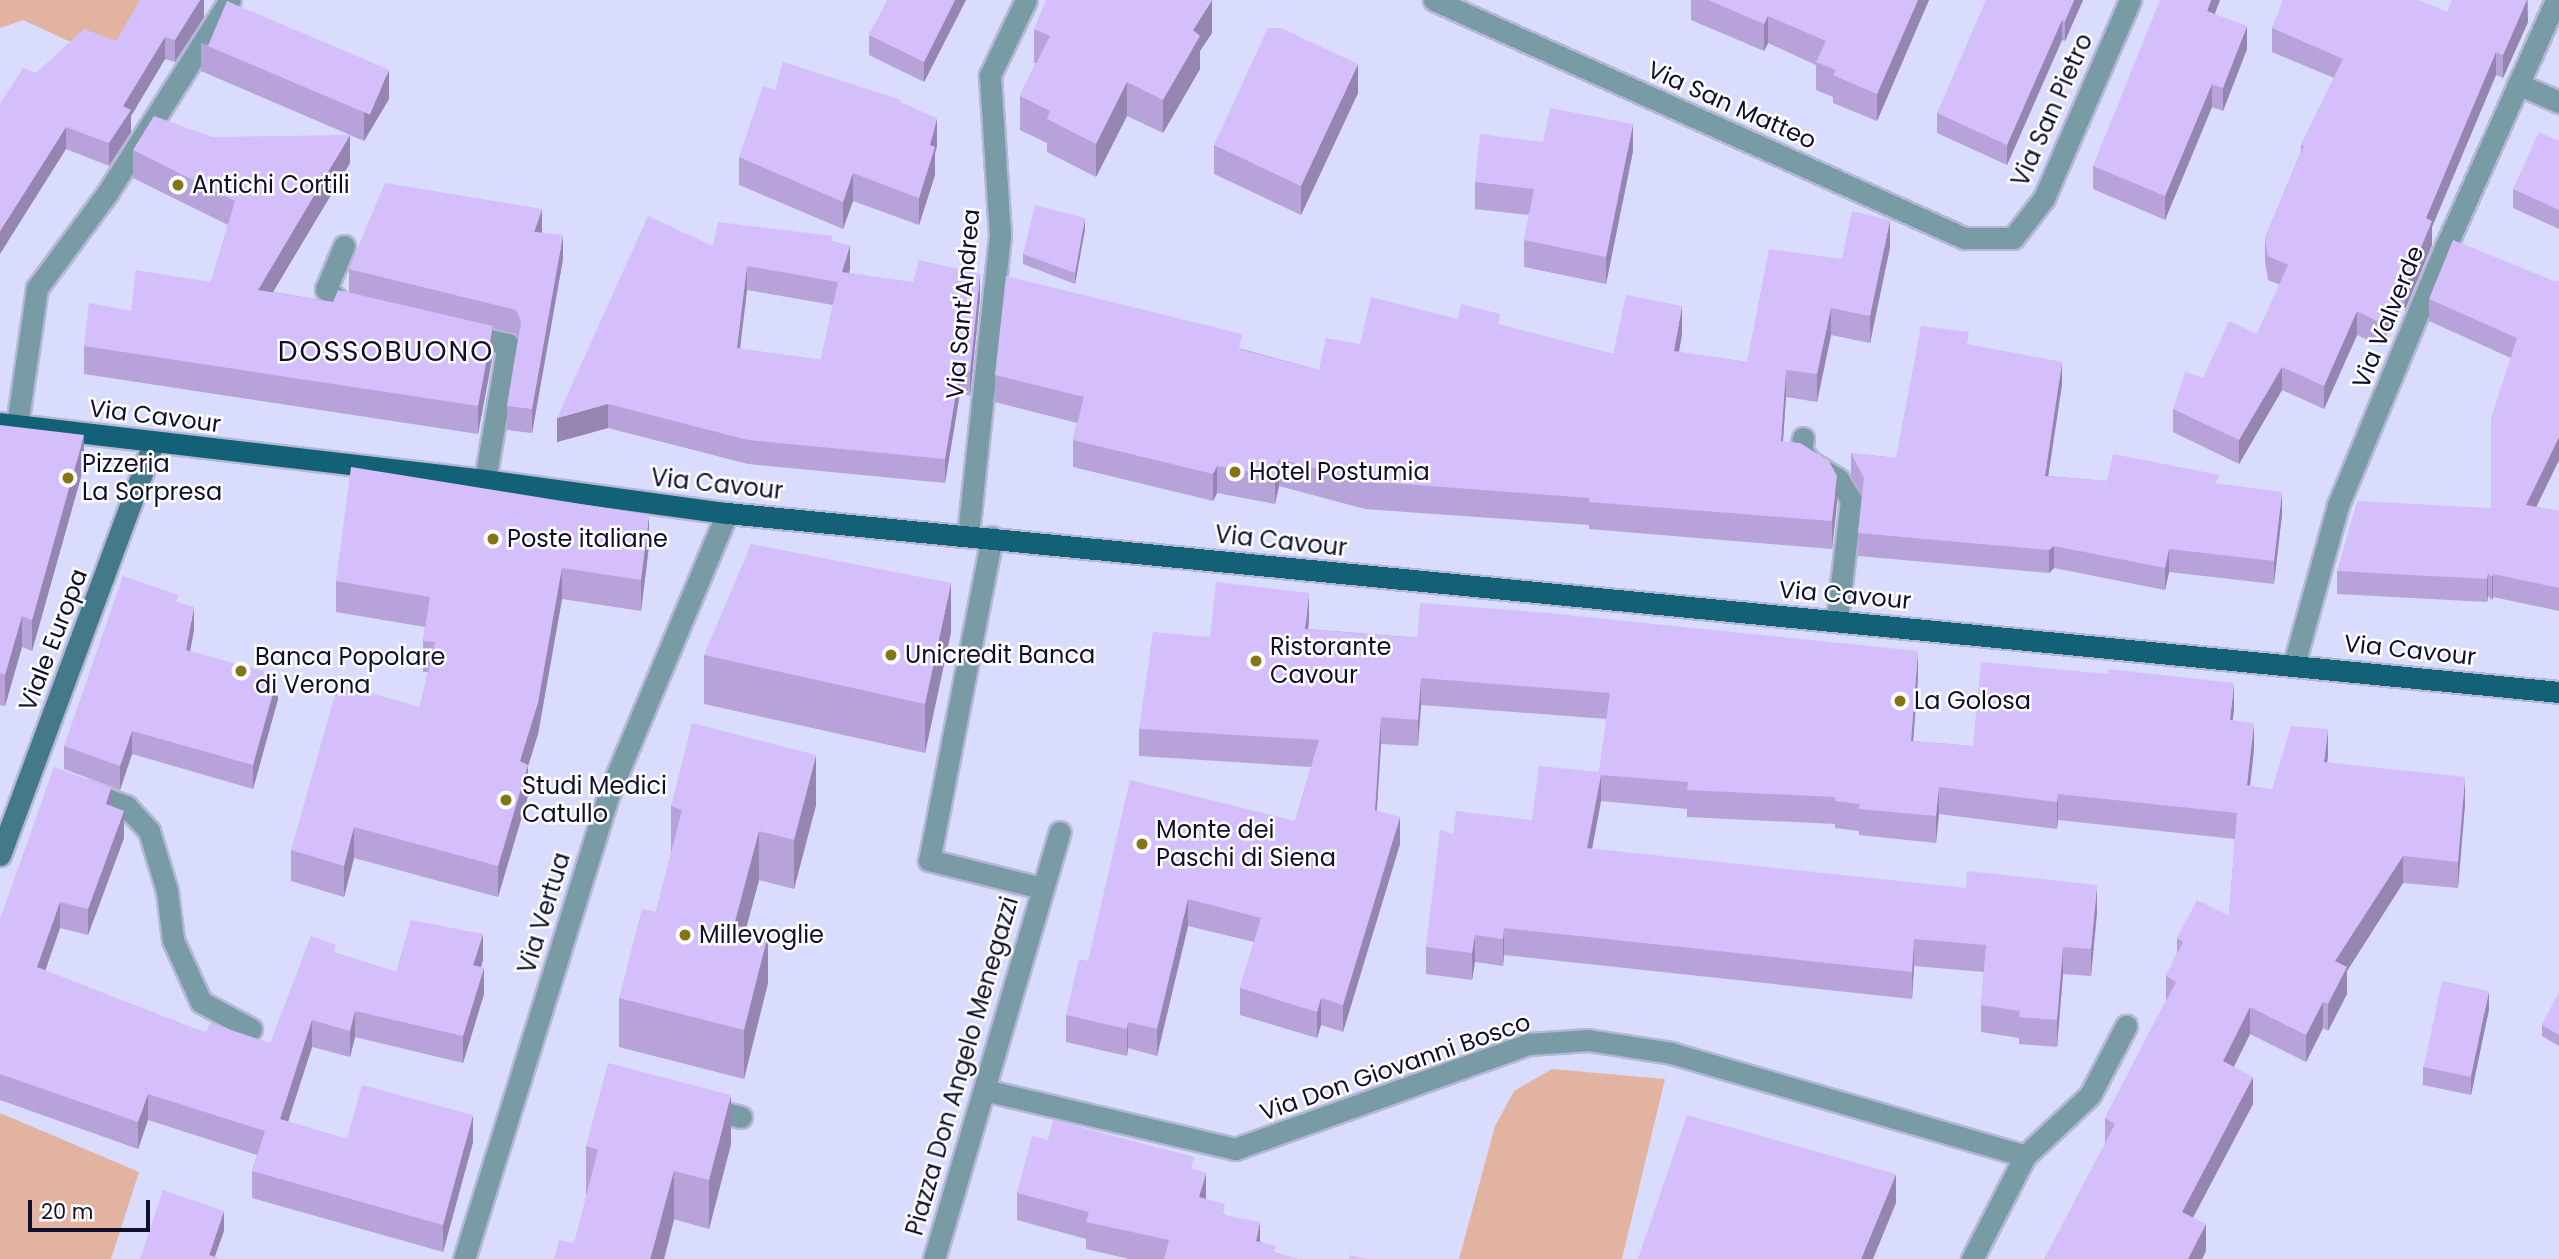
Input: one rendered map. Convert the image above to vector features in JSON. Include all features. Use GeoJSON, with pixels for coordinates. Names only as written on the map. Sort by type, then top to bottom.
{"type":"FeatureCollection","features":[{"type":"Feature","properties":{"kind":"main road","name":"Via Cavour"},"geometry":{"type":"LineString","coordinates":[[8,424],[485,480],[727,513],[2559,692]]}},
{"type":"Feature","properties":{"kind":"street"},"geometry":{"type":"LineString","coordinates":[[8,424],[37,288],[107,192],[230,0]]}},
{"type":"Feature","properties":{"kind":"street","name":"Via Sant'Andrea"},"geometry":{"type":"LineString","coordinates":[[968,535],[1000,234],[990,75],[1026,0]]}},
{"type":"Feature","properties":{"kind":"street","name":"Via San Matteo"},"geometry":{"type":"LineString","coordinates":[[1434,0],[1964,238],[2013,238]]}},
{"type":"Feature","properties":{"kind":"street","name":"Via San Pietro"},"geometry":{"type":"LineString","coordinates":[[2013,238],[2043,198],[2130,0]]}},
{"type":"Feature","properties":{"kind":"street","name":"Via Valverde"},"geometry":{"type":"LineString","coordinates":[[2294,664],[2338,505],[2446,246],[2556,0]]}},
{"type":"Feature","properties":{"kind":"street"},"geometry":{"type":"LineString","coordinates":[[2518,84],[2559,102]]}},
{"type":"Feature","properties":{"kind":"street"},"geometry":{"type":"LineString","coordinates":[[344,246],[326,289],[345,307],[385,317]]}},
{"type":"Feature","properties":{"kind":"street"},"geometry":{"type":"LineString","coordinates":[[2446,246],[2471,256]]}},
{"type":"Feature","properties":{"kind":"street"},"geometry":{"type":"LineString","coordinates":[[440,329],[508,344],[485,480]]}},
{"type":"Feature","properties":{"kind":"street"},"geometry":{"type":"LineString","coordinates":[[1803,438],[1801,450],[1810,462],[1838,479],[1851,500],[1836,621]]}},
{"type":"Feature","properties":{"kind":"street","name":"Viale Europa"},"geometry":{"type":"LineString","coordinates":[[0,855],[154,442]]}},
{"type":"Feature","properties":{"kind":"street","name":"Via Vertua"},"geometry":{"type":"LineString","coordinates":[[464,1259],[608,796],[727,513]]}},
{"type":"Feature","properties":{"kind":"street","name":"Piazza Don Angelo Menegazzi"},"geometry":{"type":"LineString","coordinates":[[992,537],[929,860],[1041,888]]}},
{"type":"Feature","properties":{"kind":"street"},"geometry":{"type":"LineString","coordinates":[[65,784],[126,806],[149,831],[167,891],[173,940],[201,1002],[251,1029]]}},
{"type":"Feature","properties":{"kind":"street","name":"Piazza Don Angelo Menegazzi"},"geometry":{"type":"LineString","coordinates":[[934,1259],[1041,888],[1060,832]]}},
{"type":"Feature","properties":{"kind":"street"},"geometry":{"type":"LineString","coordinates":[[1972,1259],[2025,1156],[2090,1095],[2126,1026]]}},
{"type":"Feature","properties":{"kind":"street","name":"Via Don Giovanni Bosco"},"geometry":{"type":"LineString","coordinates":[[984,1090],[1235,1149],[1530,1044],[1588,1040],[1671,1053],[2025,1156]]}},
{"type":"Feature","properties":{"kind":"street"},"geometry":{"type":"LineString","coordinates":[[679,1102],[741,1117]]}},
{"type":"Feature","properties":{"kind":"shaded area"},"geometry":{"type":"Polygon","coordinates":[[[0,0],[153,0],[116,63],[23,20],[0,28],[0,0]]]}},
{"type":"Feature","properties":{"kind":"shaded area"},"geometry":{"type":"Polygon","coordinates":[[[1552,1069],[1665,1079],[1622,1259],[1459,1259],[1495,1126],[1514,1091],[1552,1069]]]}},
{"type":"Feature","properties":{"kind":"shaded area"},"geometry":{"type":"Polygon","coordinates":[[[0,1113],[139,1172],[111,1259],[0,1259],[0,1113]]]}},
{"type":"Feature","properties":{"kind":"building"},"geometry":{"type":"Polygon","coordinates":[[[140,0],[200,0],[175,40],[165,37],[123,106],[131,110],[109,143],[66,127],[0,231],[0,104],[23,68],[36,73],[84,29],[116,41],[140,0]]]}},
{"type":"Feature","properties":{"kind":"building"},"geometry":{"type":"Polygon","coordinates":[[[888,0],[955,0],[924,62],[869,35],[888,0]]]}},
{"type":"Feature","properties":{"kind":"building"},"geometry":{"type":"Polygon","coordinates":[[[1046,0],[1211,0],[1193,30],[1200,36],[1163,100],[1127,82],[1096,144],[1047,119],[1050,111],[1020,96],[1050,36],[1034,29],[1046,0]]]}},
{"type":"Feature","properties":{"kind":"building"},"geometry":{"type":"Polygon","coordinates":[[[1708,0],[1918,0],[1877,94],[1833,75],[1836,70],[1816,62],[1826,41],[1768,16],[1764,24],[1708,0]]]}},
{"type":"Feature","properties":{"kind":"building"},"geometry":{"type":"Polygon","coordinates":[[[1986,0],[2074,0],[2065,21],[2062,20],[2007,145],[1937,113],[1986,0]]]}},
{"type":"Feature","properties":{"kind":"building"},"geometry":{"type":"Polygon","coordinates":[[[2160,0],[2211,0],[2207,11],[2247,26],[2223,88],[2212,84],[2165,196],[2093,166],[2160,0]]]}},
{"type":"Feature","properties":{"kind":"building"},"geometry":{"type":"Polygon","coordinates":[[[2283,0],[2419,0],[2447,12],[2452,0],[2527,0],[2503,55],[2496,52],[2426,218],[2432,221],[2405,287],[2400,285],[2381,323],[2357,311],[2324,386],[2282,367],[2239,440],[2173,409],[2185,372],[2203,378],[2229,321],[2257,334],[2288,265],[2268,256],[2265,238],[2304,146],[2301,145],[2343,59],[2272,28],[2283,0]]]}},
{"type":"Feature","properties":{"kind":"building"},"geometry":{"type":"Polygon","coordinates":[[[227,1],[389,70],[370,115],[208,46],[227,1]]]}},
{"type":"Feature","properties":{"kind":"building"},"geometry":{"type":"Polygon","coordinates":[[[1268,28],[1281,28],[1358,64],[1301,186],[1214,145],[1268,28]]]}},
{"type":"Feature","properties":{"kind":"building"},"geometry":{"type":"Polygon","coordinates":[[[783,62],[901,100],[900,102],[937,118],[930,145],[935,147],[919,198],[853,173],[843,202],[739,157],[763,86],[775,90],[783,62]]]}},
{"type":"Feature","properties":{"kind":"building"},"geometry":{"type":"Polygon","coordinates":[[[1550,108],[1633,124],[1606,257],[1524,240],[1534,189],[1475,182],[1480,134],[1543,142],[1550,108]]]}},
{"type":"Feature","properties":{"kind":"building"},"geometry":{"type":"Polygon","coordinates":[[[154,116],[212,137],[350,135],[258,290],[333,302],[338,290],[493,326],[478,406],[84,346],[89,303],[131,311],[136,270],[211,282],[235,201],[133,150],[154,116]]]}},
{"type":"Feature","properties":{"kind":"building"},"geometry":{"type":"Polygon","coordinates":[[[2539,132],[2559,141],[2559,210],[2513,189],[2539,132]]]}},
{"type":"Feature","properties":{"kind":"building"},"geometry":{"type":"Polygon","coordinates":[[[385,183],[542,209],[534,232],[563,235],[532,409],[507,406],[521,322],[516,310],[349,269],[385,183]]]}},
{"type":"Feature","properties":{"kind":"building"},"geometry":{"type":"Polygon","coordinates":[[[1035,205],[1085,218],[1075,273],[1023,254],[1035,205]]]}},
{"type":"Feature","properties":{"kind":"building"},"geometry":{"type":"Polygon","coordinates":[[[1852,211],[1890,220],[1870,316],[1831,308],[1817,374],[1786,370],[1781,441],[1800,443],[1829,461],[1837,476],[1832,521],[1589,502],[1589,498],[1365,481],[1279,459],[1275,476],[1217,466],[1213,474],[1073,440],[1084,397],[995,375],[1006,276],[1242,334],[1239,349],[1319,370],[1326,338],[1360,344],[1371,297],[1458,319],[1461,304],[1500,314],[1498,324],[1613,354],[1626,295],[1682,306],[1674,351],[1747,362],[1769,249],[1842,259],[1852,211]]]}},
{"type":"Feature","properties":{"kind":"building"},"geometry":{"type":"Polygon","coordinates":[[[648,216],[713,246],[718,222],[833,236],[831,241],[850,245],[842,272],[913,282],[919,260],[980,274],[970,372],[960,369],[945,459],[748,440],[608,404],[557,418],[648,216]],[[747,266],[737,348],[821,360],[838,282],[747,266]]]}},
{"type":"Feature","properties":{"kind":"building"},"geometry":{"type":"Polygon","coordinates":[[[2453,240],[2559,281],[2559,437],[2526,505],[2559,511],[2559,588],[2493,574],[2492,577],[2488,573],[2487,579],[2337,571],[2357,501],[2491,508],[2491,418],[2517,338],[2429,299],[2453,240]]]}},
{"type":"Feature","properties":{"kind":"building"},"geometry":{"type":"Polygon","coordinates":[[[1921,326],[1969,332],[1967,344],[2062,362],[2045,476],[2107,481],[2113,454],[2220,475],[2215,483],[2282,492],[2274,561],[2169,549],[2165,568],[2054,546],[2049,550],[1858,533],[1864,478],[1851,453],[1896,458],[1921,326]]]}},
{"type":"Feature","properties":{"kind":"building"},"geometry":{"type":"Polygon","coordinates":[[[0,425],[84,435],[32,620],[22,616],[5,675],[0,673],[0,425]]]}},
{"type":"Feature","properties":{"kind":"building"},"geometry":{"type":"Polygon","coordinates":[[[351,467],[649,515],[641,580],[562,568],[538,703],[520,761],[528,765],[498,866],[354,827],[344,866],[291,850],[338,684],[420,707],[435,642],[423,641],[430,597],[336,581],[351,467]]]}},
{"type":"Feature","properties":{"kind":"building"},"geometry":{"type":"Polygon","coordinates":[[[751,544],[951,583],[925,704],[704,655],[751,544]]]}},
{"type":"Feature","properties":{"kind":"building"},"geometry":{"type":"Polygon","coordinates":[[[123,576],[178,595],[176,602],[194,607],[186,650],[278,675],[253,765],[132,731],[120,766],[64,746],[123,576]]]}},
{"type":"Feature","properties":{"kind":"building"},"geometry":{"type":"Polygon","coordinates":[[[1216,582],[1309,593],[1305,629],[1417,638],[1420,603],[1548,613],[1918,651],[1911,741],[1973,746],[1981,662],[2108,674],[2108,669],[2234,683],[2230,720],[2254,723],[2247,785],[2272,790],[2291,726],[2328,729],[2324,762],[2465,777],[2458,862],[2403,856],[2335,961],[2347,967],[2328,1004],[2323,1002],[2306,1035],[2250,1007],[2223,1061],[2253,1077],[2182,1212],[2206,1224],[2188,1259],[2048,1259],[2045,1258],[2115,1124],[2105,1118],[2176,982],[2166,976],[2183,942],[2177,938],[2197,900],[2229,916],[2237,813],[2058,794],[2057,802],[1939,787],[1936,816],[1859,809],[1860,804],[1835,801],[1835,797],[1687,790],[1688,782],[1601,775],[1587,848],[1966,888],[1967,871],[2097,885],[2091,949],[2063,947],[2057,1020],[2019,1017],[2020,1011],[1981,1005],[1986,945],[1914,939],[1912,972],[1504,928],[1503,939],[1475,935],[1472,953],[1426,947],[1440,830],[1453,834],[1456,811],[1532,820],[1539,766],[1599,772],[1610,693],[1421,678],[1418,720],[1381,717],[1375,810],[1400,817],[1343,1005],[1321,998],[1317,1012],[1240,988],[1261,918],[1188,899],[1157,1029],[1128,1022],[1127,1029],[1066,1015],[1079,959],[1088,961],[1130,780],[1295,821],[1319,740],[1139,729],[1153,632],[1210,637],[1216,582]]]}},
{"type":"Feature","properties":{"kind":"building"},"geometry":{"type":"Polygon","coordinates":[[[692,723],[816,755],[794,840],[759,831],[734,925],[768,934],[744,1030],[619,998],[642,909],[656,912],[682,810],[671,806],[692,723]]]}},
{"type":"Feature","properties":{"kind":"building"},"geometry":{"type":"Polygon","coordinates":[[[54,767],[111,788],[106,804],[124,811],[88,909],[60,902],[37,967],[206,1033],[210,1023],[270,1043],[311,936],[336,945],[334,952],[396,972],[411,920],[483,934],[473,965],[484,968],[463,1036],[355,1011],[350,1031],[312,1020],[280,1119],[347,1139],[362,1085],[473,1115],[443,1225],[252,1171],[265,1131],[148,1094],[138,1122],[0,1074],[0,919],[54,767]]]}},
{"type":"Feature","properties":{"kind":"building"},"geometry":{"type":"Polygon","coordinates":[[[2442,981],[2489,991],[2471,1077],[2424,1067],[2442,981]]]}},
{"type":"Feature","properties":{"kind":"building"},"geometry":{"type":"Polygon","coordinates":[[[2559,993],[2559,1035],[2542,1025],[2559,993]]]}},
{"type":"Feature","properties":{"kind":"building"},"geometry":{"type":"Polygon","coordinates":[[[608,1063],[731,1095],[709,1180],[674,1171],[650,1259],[554,1259],[559,1240],[574,1243],[598,1150],[586,1146],[608,1063]]]}},
{"type":"Feature","properties":{"kind":"building"},"geometry":{"type":"Polygon","coordinates":[[[1687,1115],[1896,1174],[1861,1259],[1638,1259],[1687,1115]]]}},
{"type":"Feature","properties":{"kind":"building"},"geometry":{"type":"Polygon","coordinates":[[[1053,1120],[1194,1157],[1191,1168],[1206,1173],[1199,1197],[1225,1204],[1223,1215],[1260,1222],[1256,1241],[1276,1246],[1273,1252],[1298,1259],[1164,1259],[1169,1240],[1086,1222],[1089,1212],[1017,1193],[1032,1136],[1048,1140],[1053,1120]]]}},
{"type":"Feature","properties":{"kind":"building"},"geometry":{"type":"Polygon","coordinates":[[[163,1190],[224,1211],[209,1255],[218,1259],[140,1259],[163,1190]]]}},
{"type":"Feature","properties":{"kind":"building"},"geometry":{"type":"Polygon","coordinates":[[[1350,1255],[1366,1259],[1349,1259],[1350,1255]]]}},
{"type":"Feature","properties":{"kind":"place","name":"Antichi Cortili"},"geometry":{"type":"Point","coordinates":[178,185]}},
{"type":"Feature","properties":{"kind":"place","name":"Hotel Postumia"},"geometry":{"type":"Point","coordinates":[1235,472]}},
{"type":"Feature","properties":{"kind":"place","name":"Pizzeria La Sorpresa"},"geometry":{"type":"Point","coordinates":[68,478]}},
{"type":"Feature","properties":{"kind":"place","name":"Poste italiane"},"geometry":{"type":"Point","coordinates":[493,539]}},
{"type":"Feature","properties":{"kind":"place","name":"Unicredit Banca"},"geometry":{"type":"Point","coordinates":[891,655]}},
{"type":"Feature","properties":{"kind":"place","name":"Ristorante Cavour"},"geometry":{"type":"Point","coordinates":[1256,661]}},
{"type":"Feature","properties":{"kind":"place","name":"Banca Popolare di Verona"},"geometry":{"type":"Point","coordinates":[241,671]}},
{"type":"Feature","properties":{"kind":"place","name":"La Golosa"},"geometry":{"type":"Point","coordinates":[1900,701]}},
{"type":"Feature","properties":{"kind":"place","name":"Studi Medici Catullo"},"geometry":{"type":"Point","coordinates":[506,800]}},
{"type":"Feature","properties":{"kind":"place","name":"Monte dei Paschi di Siena"},"geometry":{"type":"Point","coordinates":[1142,844]}},
{"type":"Feature","properties":{"kind":"place","name":"Millevoglie"},"geometry":{"type":"Point","coordinates":[685,935]}},
{"type":"Feature","properties":{"kind":"district","name":"DOSSOBUONO"},"geometry":{"type":"Point","coordinates":[386,352]}}]}
